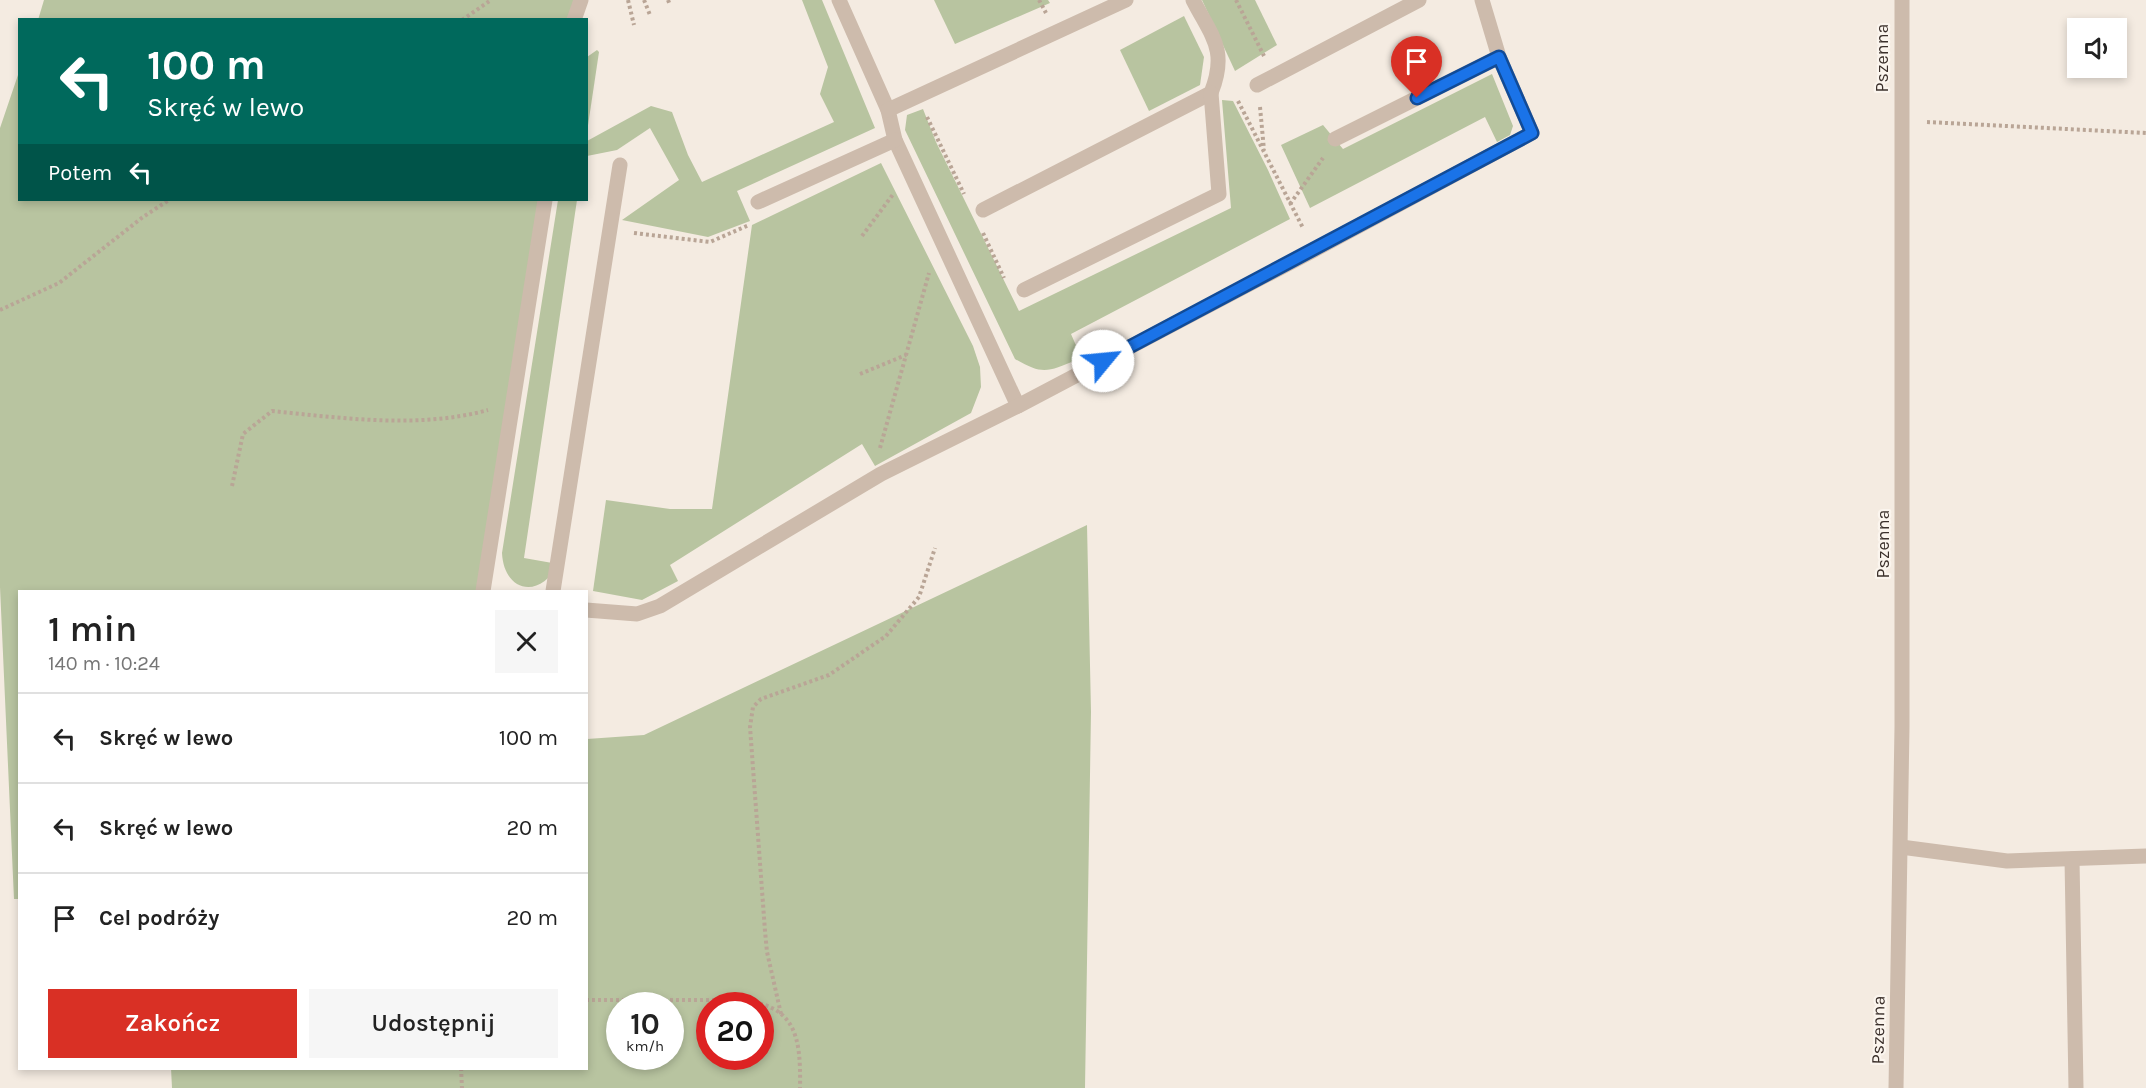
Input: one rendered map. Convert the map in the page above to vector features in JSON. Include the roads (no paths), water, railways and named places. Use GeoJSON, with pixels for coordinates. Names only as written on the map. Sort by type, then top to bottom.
{"type":"FeatureCollection","features":[{"type":"Feature","properties":{"kind":"street"},"geometry":{"type":"LineString","coordinates":[[575,18],[581,0]]}},
{"type":"Feature","properties":{"kind":"street"},"geometry":{"type":"LineString","coordinates":[[839,0],[888,110],[895,140],[1018,406]]}},
{"type":"Feature","properties":{"kind":"street"},"geometry":{"type":"LineString","coordinates":[[888,110],[1126,0]]}},
{"type":"Feature","properties":{"kind":"street"},"geometry":{"type":"LineString","coordinates":[[1024,290],[1219,194],[1210,93],[1219,73],[1218,49],[1193,0]]}},
{"type":"Feature","properties":{"kind":"street"},"geometry":{"type":"LineString","coordinates":[[1257,85],[1419,0]]}},
{"type":"Feature","properties":{"kind":"street"},"geometry":{"type":"LineString","coordinates":[[588,610],[637,614],[660,606],[881,474],[1018,406],[1532,133],[1499,57],[1482,0]]}},
{"type":"Feature","properties":{"kind":"street","name":"Pszenna"},"geometry":{"type":"LineString","coordinates":[[1896,1088],[1901,847],[1902,0]]}},
{"type":"Feature","properties":{"kind":"street"},"geometry":{"type":"LineString","coordinates":[[1335,140],[1499,57]]}},
{"type":"Feature","properties":{"kind":"street"},"geometry":{"type":"LineString","coordinates":[[983,210],[1210,93]]}},
{"type":"Feature","properties":{"kind":"street"},"geometry":{"type":"LineString","coordinates":[[758,202],[895,140]]}},
{"type":"Feature","properties":{"kind":"street"},"geometry":{"type":"LineString","coordinates":[[553,590],[620,165]]}},
{"type":"Feature","properties":{"kind":"street"},"geometry":{"type":"LineString","coordinates":[[483,590],[545,201]]}},
{"type":"Feature","properties":{"kind":"street"},"geometry":{"type":"LineString","coordinates":[[1901,847],[2007,861],[2146,856]]}},
{"type":"Feature","properties":{"kind":"street"},"geometry":{"type":"LineString","coordinates":[[2072,859],[2076,1088]]}}]}
